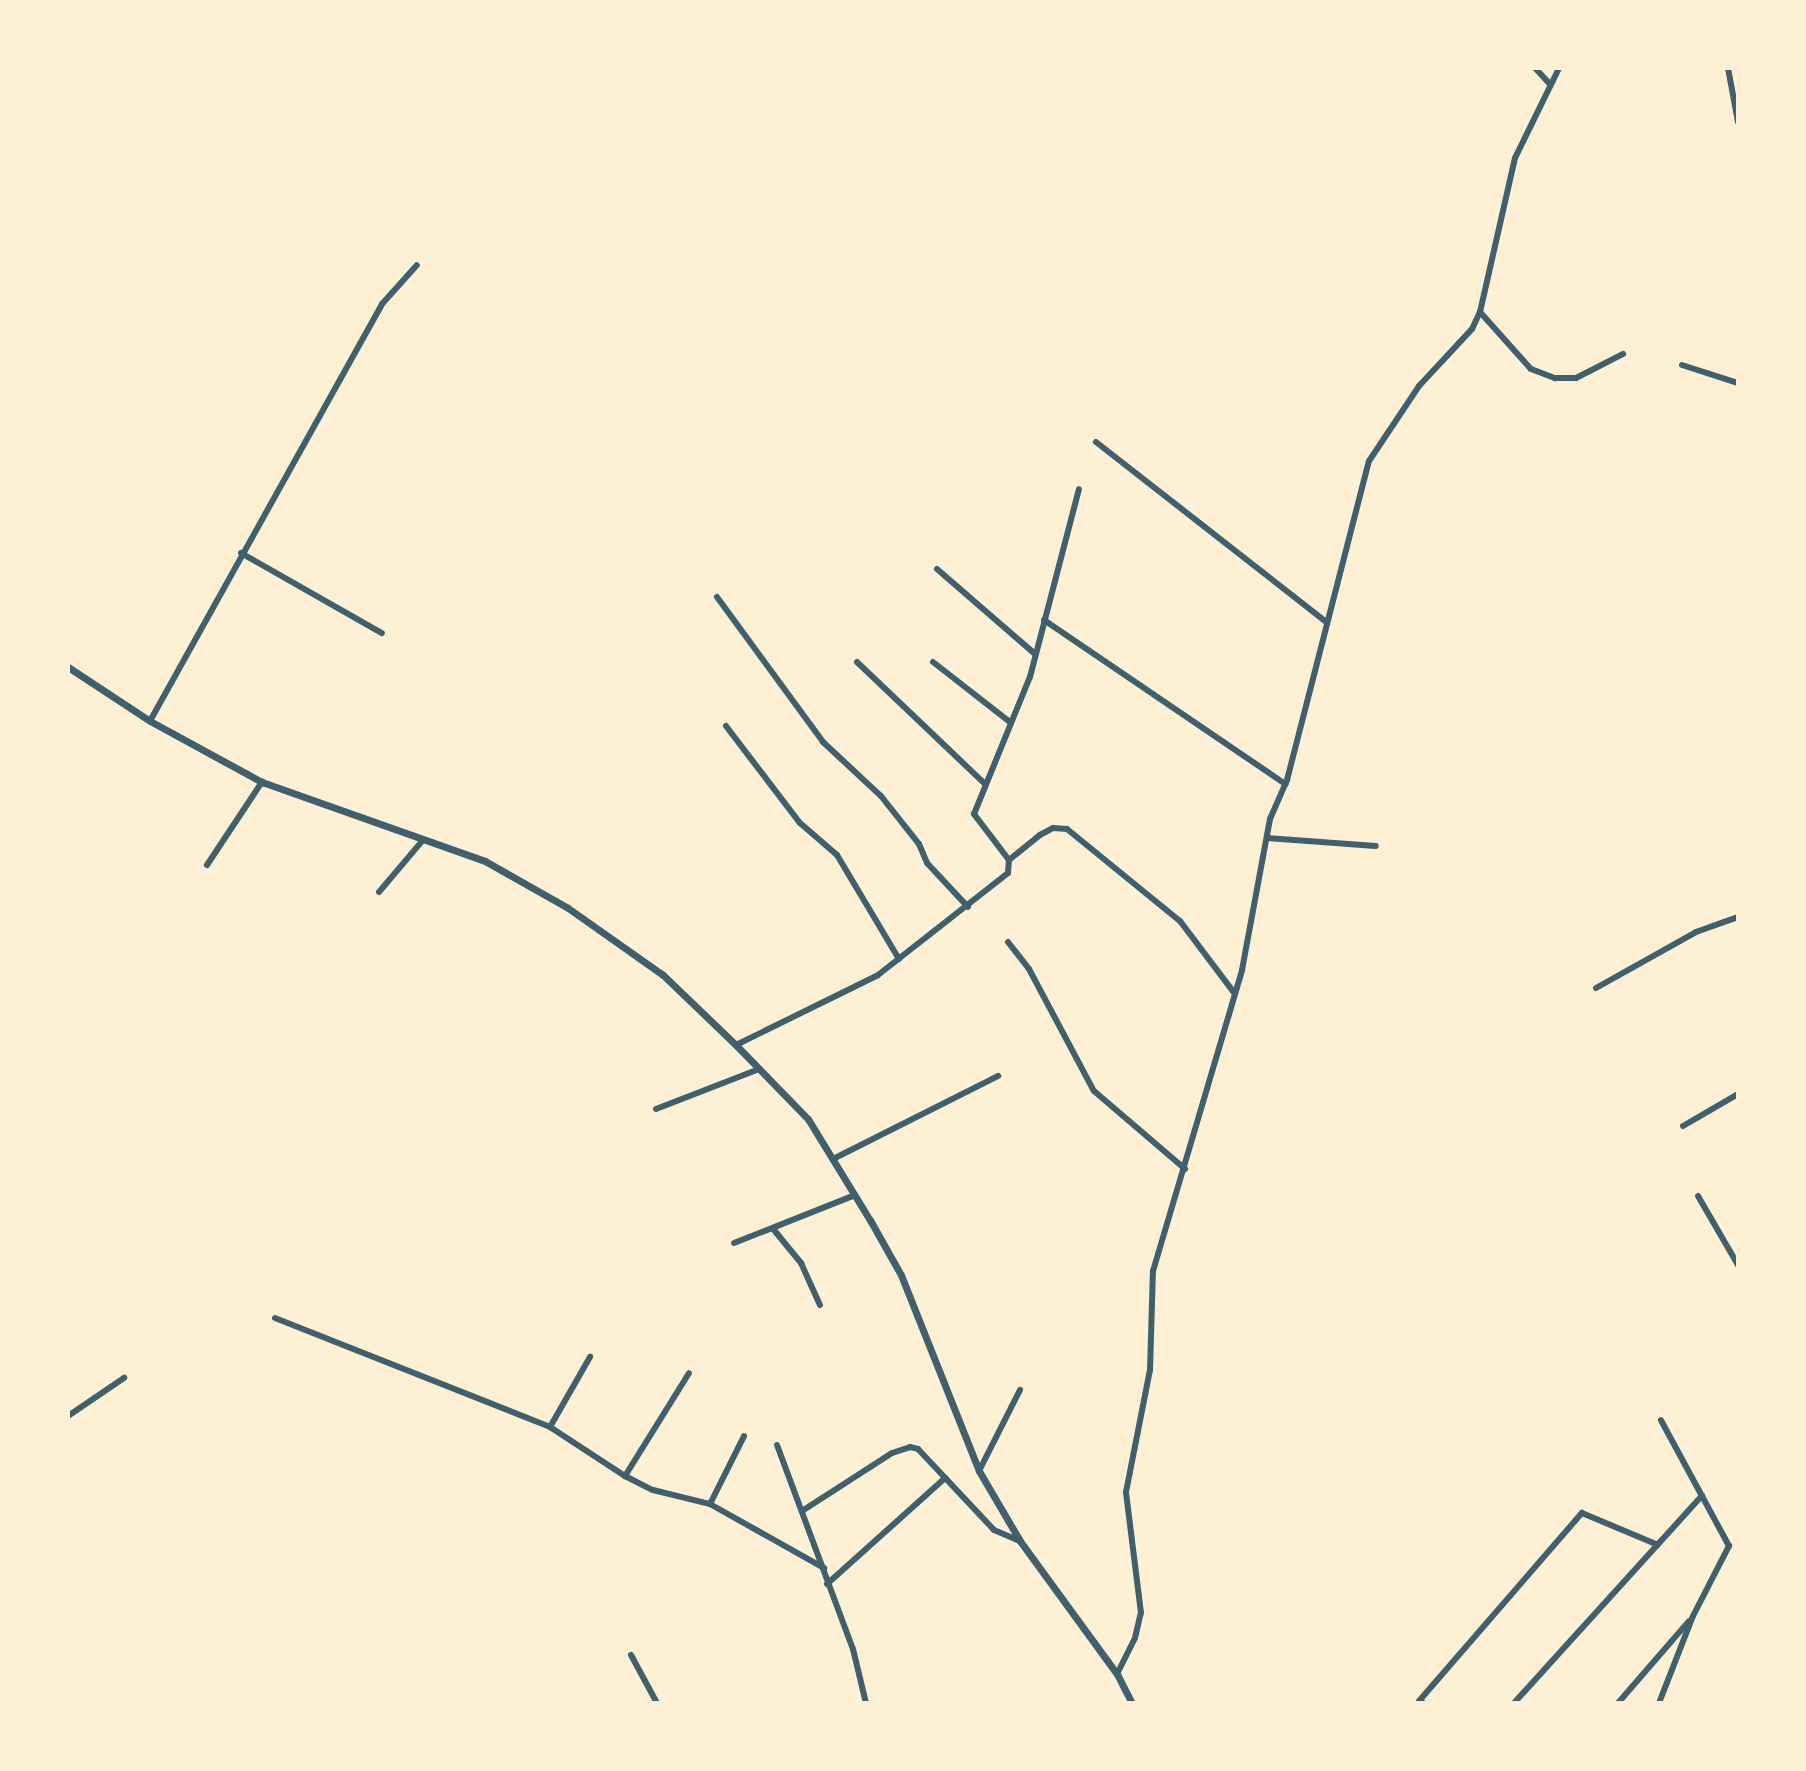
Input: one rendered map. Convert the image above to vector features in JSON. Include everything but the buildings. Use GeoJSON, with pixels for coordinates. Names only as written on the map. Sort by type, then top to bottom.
{"type":"FeatureCollection","features":[{"type":"Feature","properties":{"kind":"street"},"geometry":{"type":"LineString","coordinates":[[1535,68],[1549,83]]}},
{"type":"Feature","properties":{"kind":"street"},"geometry":{"type":"LineString","coordinates":[[1117,1674],[1141,1613],[1126,1492],[1150,1370],[1153,1271],[1235,994],[1268,838],[1285,784],[1369,461],[1419,386],[1472,329],[1480,312],[1515,158],[1559,68]]}},
{"type":"Feature","properties":{"kind":"street"},"geometry":{"type":"LineString","coordinates":[[1728,68],[1738,122]]}},
{"type":"Feature","properties":{"kind":"street"},"geometry":{"type":"LineString","coordinates":[[150,721],[382,304],[417,265]]}},
{"type":"Feature","properties":{"kind":"street"},"geometry":{"type":"LineString","coordinates":[[1480,312],[1531,369],[1555,378],[1576,378],[1623,354]]}},
{"type":"Feature","properties":{"kind":"street"},"geometry":{"type":"LineString","coordinates":[[1682,365],[1738,383]]}},
{"type":"Feature","properties":{"kind":"street"},"geometry":{"type":"LineString","coordinates":[[1096,442],[1326,622]]}},
{"type":"Feature","properties":{"kind":"street"},"geometry":{"type":"LineString","coordinates":[[736,1045],[878,975],[1008,873],[1009,860],[974,814],[1035,654],[1079,489]]}},
{"type":"Feature","properties":{"kind":"street"},"geometry":{"type":"LineString","coordinates":[[241,553],[382,633]]}},
{"type":"Feature","properties":{"kind":"street"},"geometry":{"type":"LineString","coordinates":[[937,569],[1035,654]]}},
{"type":"Feature","properties":{"kind":"street"},"geometry":{"type":"LineString","coordinates":[[717,597],[823,742],[881,796],[919,844],[927,863],[968,907]]}},
{"type":"Feature","properties":{"kind":"street"},"geometry":{"type":"LineString","coordinates":[[1044,620],[1285,784]]}},
{"type":"Feature","properties":{"kind":"street"},"geometry":{"type":"LineString","coordinates":[[857,662],[985,784]]}},
{"type":"Feature","properties":{"kind":"street"},"geometry":{"type":"LineString","coordinates":[[933,662],[1011,723]]}},
{"type":"Feature","properties":{"kind":"street"},"geometry":{"type":"LineString","coordinates":[[68,667],[150,721],[262,782],[485,861],[568,908],[663,975],[736,1045],[808,1119],[855,1195],[901,1275],[979,1471],[1020,1541],[1117,1674],[1132,1703]]}},
{"type":"Feature","properties":{"kind":"street"},"geometry":{"type":"LineString","coordinates":[[726,726],[800,823],[837,855],[899,959]]}},
{"type":"Feature","properties":{"kind":"street"},"geometry":{"type":"LineString","coordinates":[[207,865],[262,782]]}},
{"type":"Feature","properties":{"kind":"street"},"geometry":{"type":"LineString","coordinates":[[1009,860],[1053,828],[1067,829],[1180,921],[1235,994]]}},
{"type":"Feature","properties":{"kind":"street"},"geometry":{"type":"LineString","coordinates":[[1268,838],[1376,846]]}},
{"type":"Feature","properties":{"kind":"street"},"geometry":{"type":"LineString","coordinates":[[379,892],[423,840]]}},
{"type":"Feature","properties":{"kind":"street"},"geometry":{"type":"LineString","coordinates":[[1596,988],[1696,932],[1738,917]]}},
{"type":"Feature","properties":{"kind":"street"},"geometry":{"type":"LineString","coordinates":[[1008,942],[1037,982],[1094,1091],[1185,1169]]}},
{"type":"Feature","properties":{"kind":"street"},"geometry":{"type":"LineString","coordinates":[[656,1109],[759,1069]]}},
{"type":"Feature","properties":{"kind":"street"},"geometry":{"type":"LineString","coordinates":[[833,1159],[998,1076]]}},
{"type":"Feature","properties":{"kind":"street"},"geometry":{"type":"LineString","coordinates":[[1683,1126],[1738,1094]]}},
{"type":"Feature","properties":{"kind":"street"},"geometry":{"type":"LineString","coordinates":[[734,1243],[774,1230],[855,1195]]}},
{"type":"Feature","properties":{"kind":"street"},"geometry":{"type":"LineString","coordinates":[[1698,1196],[1738,1265]]}},
{"type":"Feature","properties":{"kind":"street"},"geometry":{"type":"LineString","coordinates":[[774,1230],[801,1263],[820,1305]]}},
{"type":"Feature","properties":{"kind":"street"},"geometry":{"type":"LineString","coordinates":[[275,1318],[550,1427],[625,1476],[653,1490],[710,1504],[824,1568]]}},
{"type":"Feature","properties":{"kind":"street"},"geometry":{"type":"LineString","coordinates":[[550,1427],[590,1357]]}},
{"type":"Feature","properties":{"kind":"street"},"geometry":{"type":"LineString","coordinates":[[625,1476],[689,1373]]}},
{"type":"Feature","properties":{"kind":"street"},"geometry":{"type":"LineString","coordinates":[[68,1416],[124,1378]]}},
{"type":"Feature","properties":{"kind":"street"},"geometry":{"type":"LineString","coordinates":[[979,1471],[1020,1390]]}},
{"type":"Feature","properties":{"kind":"street"},"geometry":{"type":"LineString","coordinates":[[1659,1703],[1693,1616],[1729,1546],[1661,1420]]}},
{"type":"Feature","properties":{"kind":"street"},"geometry":{"type":"LineString","coordinates":[[710,1504],[744,1436]]}},
{"type":"Feature","properties":{"kind":"street"},"geometry":{"type":"LineString","coordinates":[[777,1445],[853,1649],[866,1703]]}},
{"type":"Feature","properties":{"kind":"street"},"geometry":{"type":"LineString","coordinates":[[802,1511],[904,1447],[918,1449],[994,1530],[1020,1541]]}},
{"type":"Feature","properties":{"kind":"street"},"geometry":{"type":"LineString","coordinates":[[827,1584],[945,1478]]}},
{"type":"Feature","properties":{"kind":"street"},"geometry":{"type":"LineString","coordinates":[[1514,1703],[1702,1496]]}},
{"type":"Feature","properties":{"kind":"street"},"geometry":{"type":"LineString","coordinates":[[1423,1703],[1419,1701],[1582,1513],[1658,1545]]}},
{"type":"Feature","properties":{"kind":"street"},"geometry":{"type":"LineString","coordinates":[[1618,1703],[1693,1616]]}},
{"type":"Feature","properties":{"kind":"street"},"geometry":{"type":"LineString","coordinates":[[631,1655],[657,1703]]}}]}
